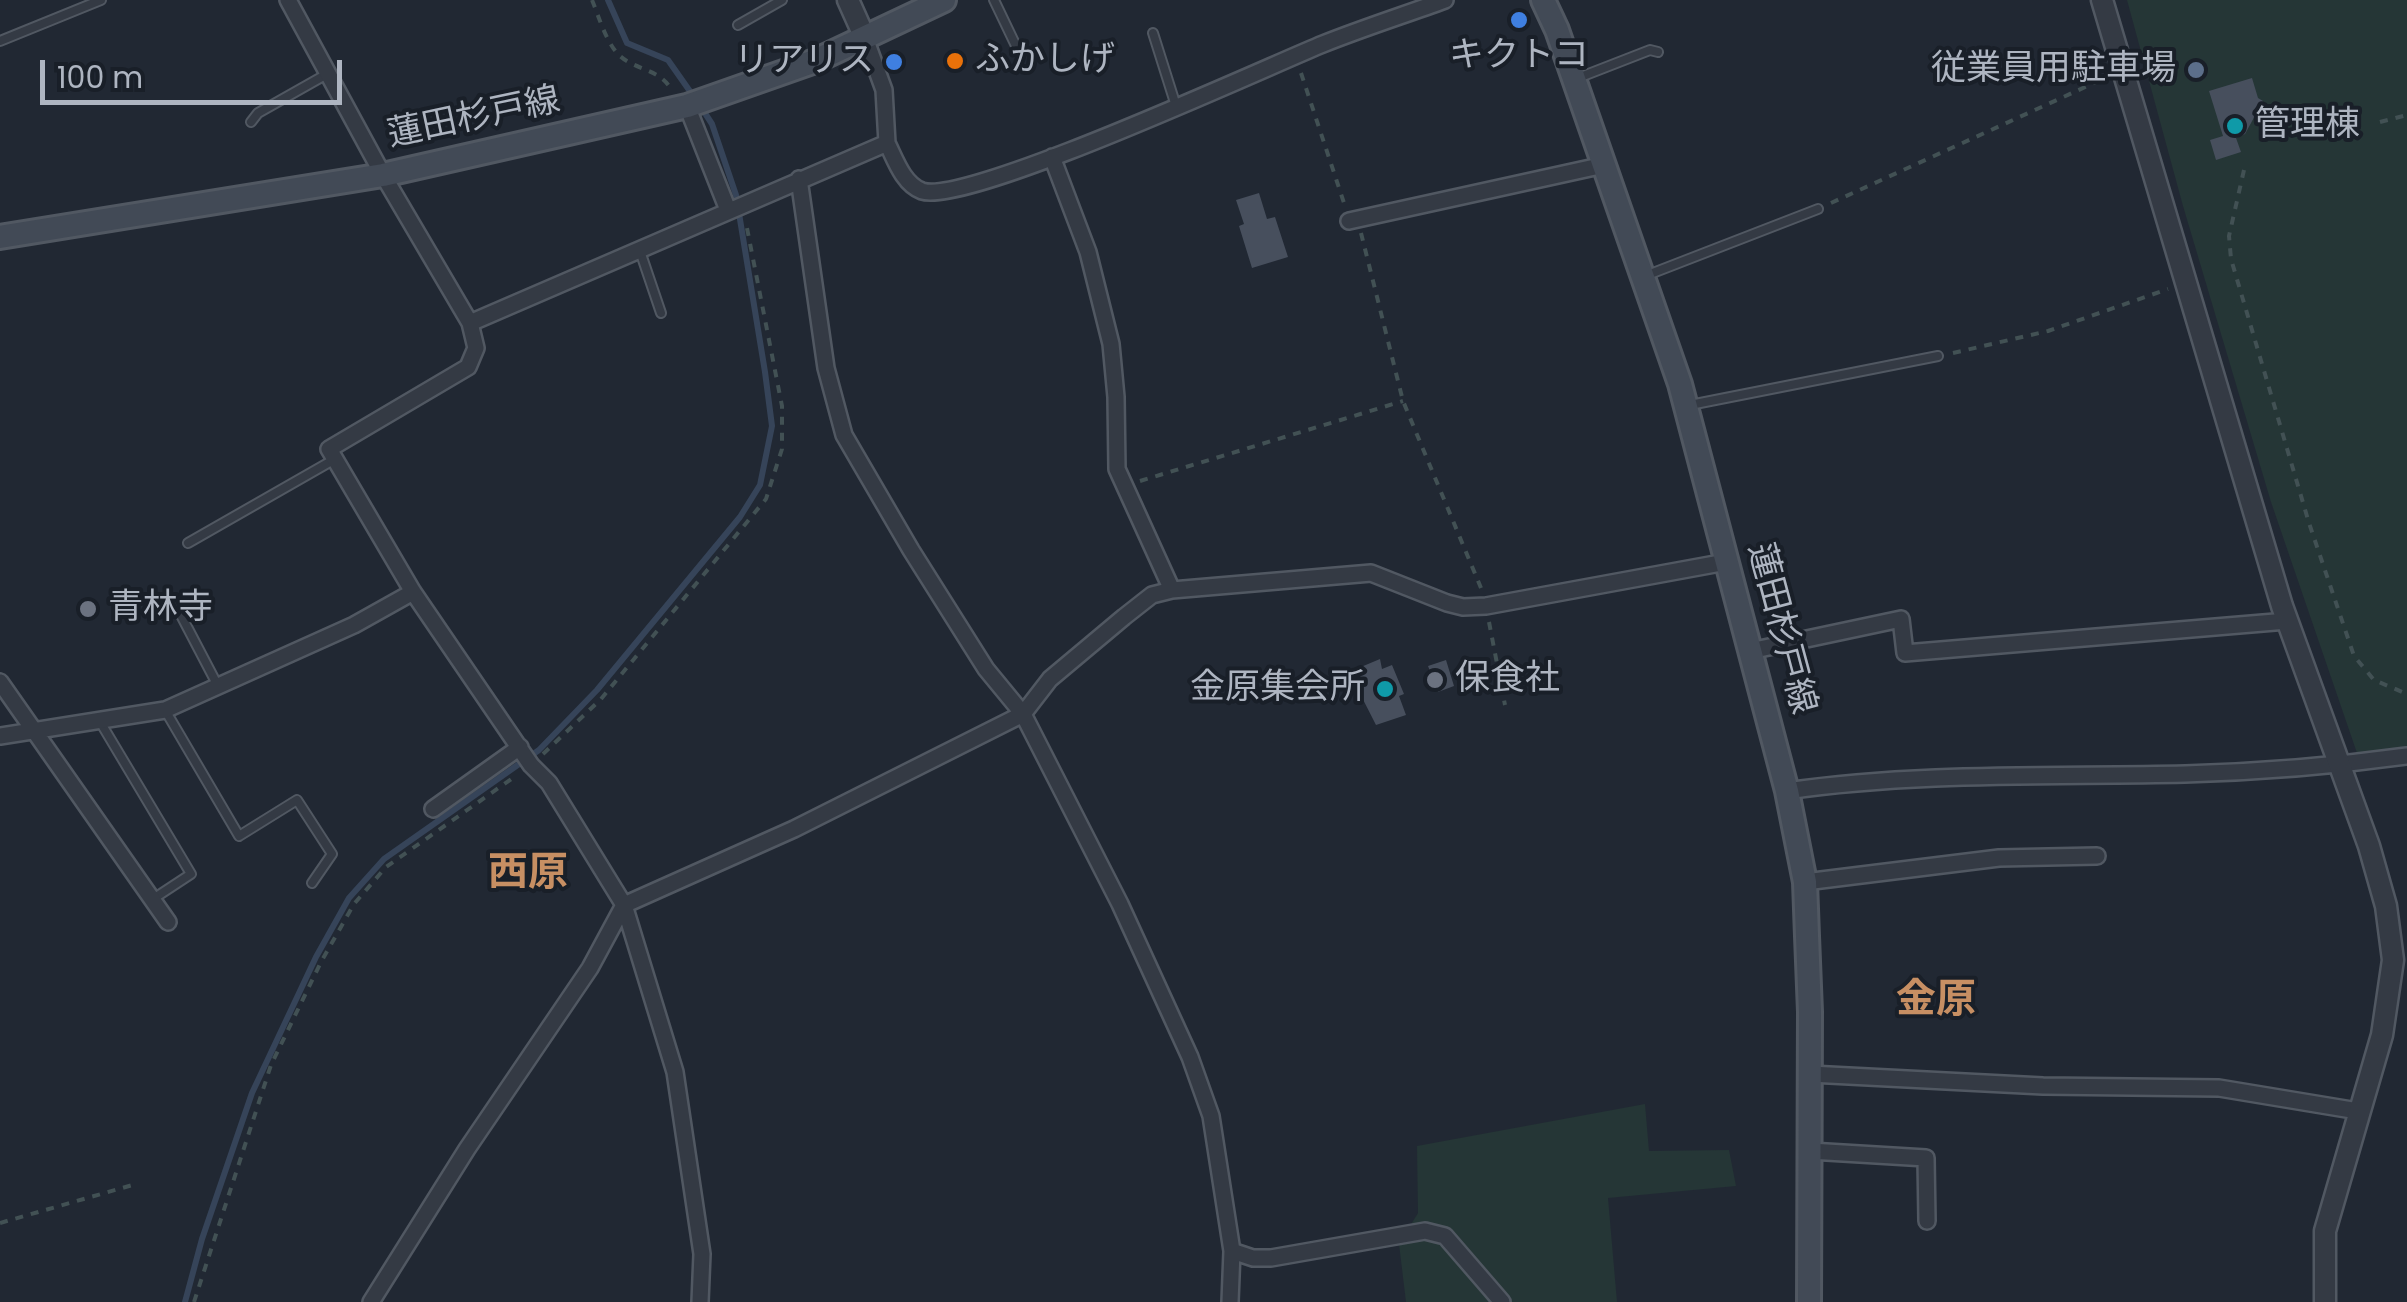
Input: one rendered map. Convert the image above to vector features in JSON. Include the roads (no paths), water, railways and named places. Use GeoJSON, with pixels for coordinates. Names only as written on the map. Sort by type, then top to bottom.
{"type":"FeatureCollection","features":[{"type":"Feature","properties":{"kind":"main road","name":"蓮田杉戸線"},"geometry":{"type":"LineString","coordinates":[[0,238],[383,175],[684,106],[763,82],[944,0]]}},
{"type":"Feature","properties":{"kind":"main road","name":"蓮田杉戸線"},"geometry":{"type":"LineString","coordinates":[[1543,0],[1574,79],[1685,406],[1787,792],[1804,882],[1810,1074],[1809,1302]]}},
{"type":"Feature","properties":{"kind":"street"},"geometry":{"type":"LineString","coordinates":[[288,0],[383,175],[470,322],[476,348],[468,368],[329,450],[413,592],[520,748],[549,783],[624,905],[674,1072],[702,1254],[700,1302]]}},
{"type":"Feature","properties":{"kind":"street"},"geometry":{"type":"LineString","coordinates":[[848,0],[884,90],[887,143],[906,180],[920,190],[937,193],[968,187],[1052,158],[1295,56],[1445,0]]}},
{"type":"Feature","properties":{"kind":"street"},"geometry":{"type":"LineString","coordinates":[[2102,0],[2287,620],[2378,876],[2393,960],[2382,1035],[2326,1231],[2324,1302]]}},
{"type":"Feature","properties":{"kind":"street"},"geometry":{"type":"LineString","coordinates":[[684,106],[728,210]]}},
{"type":"Feature","properties":{"kind":"street"},"geometry":{"type":"LineString","coordinates":[[470,322],[887,143]]}},
{"type":"Feature","properties":{"kind":"street"},"geometry":{"type":"LineString","coordinates":[[1052,158],[1088,252],[1110,344],[1116,397],[1117,469],[1172,590]]}},
{"type":"Feature","properties":{"kind":"street"},"geometry":{"type":"LineString","coordinates":[[1353,220],[1604,165]]}},
{"type":"Feature","properties":{"kind":"street"},"geometry":{"type":"LineString","coordinates":[[800,178],[826,368],[844,436],[976,654],[1023,714],[1120,904],[1190,1057],[1211,1116],[1232,1251],[1230,1302]]}},
{"type":"Feature","properties":{"kind":"street"},"geometry":{"type":"LineString","coordinates":[[371,1302],[467,1150],[590,968],[624,905],[794,829],[1023,714],[1050,680],[1152,595],[1370,573],[1464,607],[1486,606],[1726,562]]}},
{"type":"Feature","properties":{"kind":"street"},"geometry":{"type":"LineString","coordinates":[[0,736],[165,710],[354,625],[413,592]]}},
{"type":"Feature","properties":{"kind":"street"},"geometry":{"type":"LineString","coordinates":[[1750,651],[1900,619],[1905,653],[2287,620]]}},
{"type":"Feature","properties":{"kind":"street"},"geometry":{"type":"LineString","coordinates":[[0,682],[168,922]]}},
{"type":"Feature","properties":{"kind":"street"},"geometry":{"type":"LineString","coordinates":[[433,809],[520,748]]}},
{"type":"Feature","properties":{"kind":"street"},"geometry":{"type":"LineString","coordinates":[[1787,792],[1852,782],[2186,774],[2340,765],[2407,756]]}},
{"type":"Feature","properties":{"kind":"street"},"geometry":{"type":"LineString","coordinates":[[1804,882],[2000,858],[2097,856]]}},
{"type":"Feature","properties":{"kind":"street"},"geometry":{"type":"LineString","coordinates":[[1810,1074],[2043,1086],[2218,1088],[2358,1111]]}},
{"type":"Feature","properties":{"kind":"street"},"geometry":{"type":"LineString","coordinates":[[1810,1151],[1926,1158],[1926,1221]]}},
{"type":"Feature","properties":{"kind":"street"},"geometry":{"type":"LineString","coordinates":[[1232,1251],[1253,1258],[1283,1257],[1425,1231],[1445,1236],[1502,1302]]}},
{"type":"Feature","properties":{"kind":"lane"},"geometry":{"type":"LineString","coordinates":[[70,0],[74,12]]}},
{"type":"Feature","properties":{"kind":"lane"},"geometry":{"type":"LineString","coordinates":[[0,40],[101,0]]}},
{"type":"Feature","properties":{"kind":"lane"},"geometry":{"type":"LineString","coordinates":[[738,25],[782,0]]}},
{"type":"Feature","properties":{"kind":"lane"},"geometry":{"type":"LineString","coordinates":[[994,0],[1017,48]]}},
{"type":"Feature","properties":{"kind":"lane"},"geometry":{"type":"LineString","coordinates":[[1153,33],[1176,106]]}},
{"type":"Feature","properties":{"kind":"lane"},"geometry":{"type":"LineString","coordinates":[[1574,79],[1650,50],[1658,52]]}},
{"type":"Feature","properties":{"kind":"lane"},"geometry":{"type":"LineString","coordinates":[[251,122],[258,113],[328,74]]}},
{"type":"Feature","properties":{"kind":"lane"},"geometry":{"type":"LineString","coordinates":[[1642,278],[1818,209]]}},
{"type":"Feature","properties":{"kind":"lane"},"geometry":{"type":"LineString","coordinates":[[640,249],[661,313]]}},
{"type":"Feature","properties":{"kind":"lane"},"geometry":{"type":"LineString","coordinates":[[1685,406],[1938,356]]}},
{"type":"Feature","properties":{"kind":"lane"},"geometry":{"type":"LineString","coordinates":[[188,543],[335,459]]}},
{"type":"Feature","properties":{"kind":"lane"},"geometry":{"type":"LineString","coordinates":[[173,600],[218,686]]}},
{"type":"Feature","properties":{"kind":"lane"},"geometry":{"type":"LineString","coordinates":[[165,710],[239,836],[298,800],[332,854],[312,883]]}},
{"type":"Feature","properties":{"kind":"lane"},"geometry":{"type":"LineString","coordinates":[[99,720],[191,874],[153,900]]}},
{"type":"Feature","properties":{"kind":"waterway"},"geometry":{"type":"LineString","coordinates":[[608,0],[627,43],[668,60],[694,97]]}},
{"type":"Feature","properties":{"kind":"waterway"},"geometry":{"type":"LineString","coordinates":[[185,1302],[202,1239],[252,1093],[316,957],[349,898],[384,859],[539,750],[597,690],[740,517],[760,485],[772,426],[765,372],[736,195],[712,124],[701,107]]}},
{"type":"Feature","properties":{"kind":"place","name":"キクトコ"},"geometry":{"type":"Point","coordinates":[1519,20]}},
{"type":"Feature","properties":{"kind":"place","name":"ふかしげ"},"geometry":{"type":"Point","coordinates":[955,61]}},
{"type":"Feature","properties":{"kind":"place","name":"リアリス"},"geometry":{"type":"Point","coordinates":[894,62]}},
{"type":"Feature","properties":{"kind":"place","name":"従業員用駐車場"},"geometry":{"type":"Point","coordinates":[2196,70]}},
{"type":"Feature","properties":{"kind":"place","name":"管理棟"},"geometry":{"type":"Point","coordinates":[2235,126]}},
{"type":"Feature","properties":{"kind":"place","name":"青林寺"},"geometry":{"type":"Point","coordinates":[88,609]}},
{"type":"Feature","properties":{"kind":"place","name":"保食社"},"geometry":{"type":"Point","coordinates":[1435,680]}},
{"type":"Feature","properties":{"kind":"place","name":"金原集会所"},"geometry":{"type":"Point","coordinates":[1385,689]}},
{"type":"Feature","properties":{"kind":"district","name":"西原"},"geometry":{"type":"Point","coordinates":[528,875]}},
{"type":"Feature","properties":{"kind":"district","name":"金原"},"geometry":{"type":"Point","coordinates":[1936,1002]}}]}
